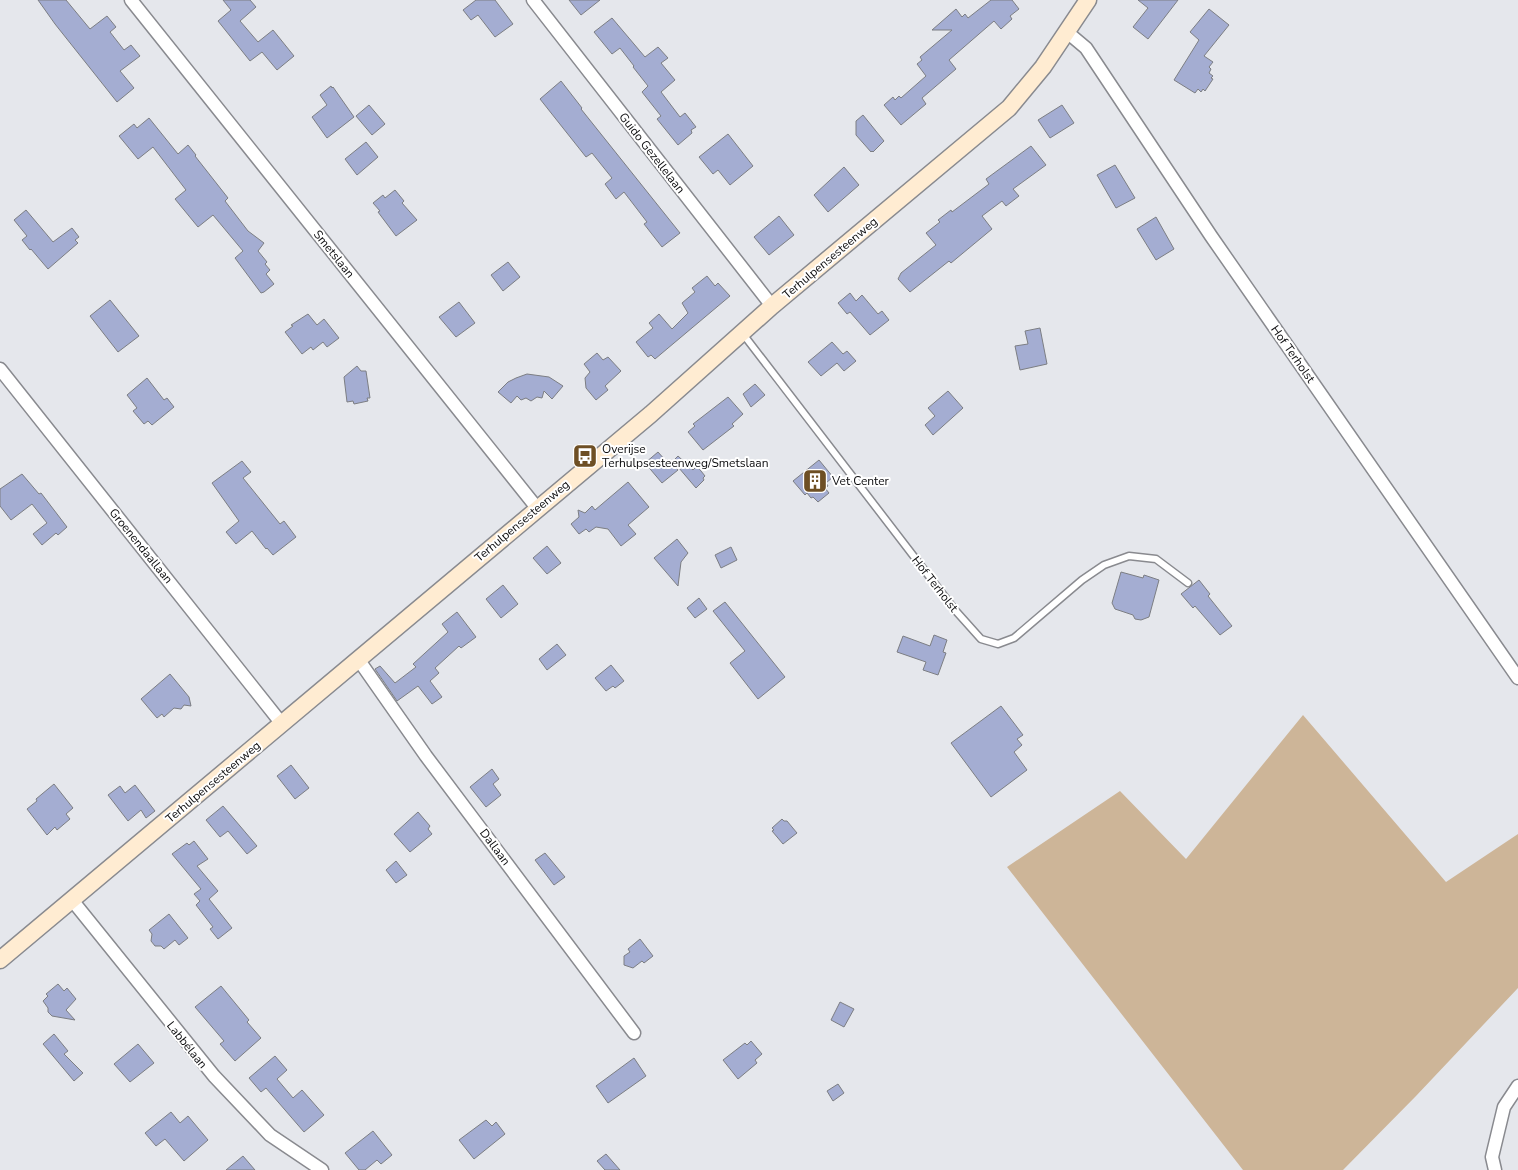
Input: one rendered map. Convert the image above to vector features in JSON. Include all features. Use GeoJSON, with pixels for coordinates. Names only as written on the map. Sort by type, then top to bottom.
{"type":"FeatureCollection","features":[{"type":"Feature","properties":{"kind":"main road","name":"Terhulpensesteenweg"},"geometry":{"type":"LineString","coordinates":[[0,960],[650,414],[772,306],[1009,108],[1043,67],[1088,0]]}},
{"type":"Feature","properties":{"kind":"street","name":"Smetslaan"},"geometry":{"type":"LineString","coordinates":[[130,0],[537,508]]}},
{"type":"Feature","properties":{"kind":"street","name":"Guido Gezellelaan"},"geometry":{"type":"LineString","coordinates":[[533,0],[772,306]]}},
{"type":"Feature","properties":{"kind":"street","name":"Hof Terholst"},"geometry":{"type":"LineString","coordinates":[[1067,32],[1086,48],[1217,244],[1518,678]]}},
{"type":"Feature","properties":{"kind":"street","name":"Groenendaallaan"},"geometry":{"type":"LineString","coordinates":[[0,369],[282,724]]}},
{"type":"Feature","properties":{"kind":"street","name":"Dallaan"},"geometry":{"type":"LineString","coordinates":[[358,659],[432,764],[634,1033]]}},
{"type":"Feature","properties":{"kind":"street","name":"Labbélaan"},"geometry":{"type":"LineString","coordinates":[[72,900],[214,1076],[270,1135],[322,1170]]}},
{"type":"Feature","properties":{"kind":"street"},"geometry":{"type":"LineString","coordinates":[[1495,1170],[1492,1157],[1504,1107],[1518,1086]]}},
{"type":"Feature","properties":{"kind":"lane","name":"Hof Terholst"},"geometry":{"type":"LineString","coordinates":[[742,333],[955,610],[981,639],[998,644],[1014,638],[1082,580],[1104,565],[1129,556],[1156,559],[1188,583]]}},
{"type":"Feature","properties":{"kind":"shaded area"},"geometry":{"type":"Polygon","coordinates":[[[1303,715],[1446,882],[1518,834],[1518,988],[1343,1170],[1243,1170],[1007,867],[1120,791],[1186,859],[1303,715]]]}},
{"type":"Feature","properties":{"kind":"building"},"geometry":{"type":"Polygon","coordinates":[[[38,0],[66,0],[90,29],[107,16],[116,27],[110,32],[124,50],[131,45],[140,56],[120,71],[134,88],[117,102],[38,0]]]}},
{"type":"Feature","properties":{"kind":"building"},"geometry":{"type":"Polygon","coordinates":[[[223,0],[250,0],[256,7],[240,21],[258,42],[273,30],[294,56],[277,70],[262,52],[250,61],[218,21],[231,10],[223,0]]]}},
{"type":"Feature","properties":{"kind":"building"},"geometry":{"type":"Polygon","coordinates":[[[476,0],[495,0],[513,24],[495,37],[478,15],[471,20],[463,10],[476,0]]]}},
{"type":"Feature","properties":{"kind":"building"},"geometry":{"type":"Polygon","coordinates":[[[569,0],[600,0],[581,15],[569,0]]]}},
{"type":"Feature","properties":{"kind":"building"},"geometry":{"type":"Polygon","coordinates":[[[991,0],[1012,0],[1019,9],[1010,16],[1012,19],[1001,29],[994,21],[949,60],[956,69],[922,98],[926,104],[901,125],[884,105],[893,97],[895,100],[899,96],[901,98],[926,76],[917,64],[922,60],[920,57],[952,30],[932,30],[956,9],[962,17],[965,14],[968,18],[991,0]]]}},
{"type":"Feature","properties":{"kind":"building"},"geometry":{"type":"Polygon","coordinates":[[[1138,0],[1178,0],[1148,39],[1133,27],[1148,8],[1138,0]]]}},
{"type":"Feature","properties":{"kind":"building"},"geometry":{"type":"Polygon","coordinates":[[[1209,9],[1229,25],[1204,56],[1213,62],[1209,67],[1211,69],[1209,73],[1213,76],[1211,78],[1213,79],[1205,91],[1203,89],[1201,92],[1198,89],[1195,93],[1174,80],[1199,40],[1190,32],[1209,9]]]}},
{"type":"Feature","properties":{"kind":"building"},"geometry":{"type":"Polygon","coordinates":[[[612,18],[645,57],[658,47],[668,58],[661,63],[675,80],[661,92],[680,117],[685,113],[696,127],[678,145],[657,119],[661,116],[642,92],[648,86],[634,66],[620,48],[612,54],[594,32],[612,18]]]}},
{"type":"Feature","properties":{"kind":"building"},"geometry":{"type":"Polygon","coordinates":[[[561,81],[581,109],[680,233],[662,247],[644,224],[647,222],[624,192],[616,199],[605,184],[612,178],[592,153],[586,157],[540,99],[561,81]]]}},
{"type":"Feature","properties":{"kind":"building"},"geometry":{"type":"Polygon","coordinates":[[[331,86],[354,117],[327,138],[312,117],[327,105],[320,95],[331,86]]]}},
{"type":"Feature","properties":{"kind":"building"},"geometry":{"type":"Polygon","coordinates":[[[369,105],[385,124],[372,135],[356,116],[369,105]]]}},
{"type":"Feature","properties":{"kind":"building"},"geometry":{"type":"Polygon","coordinates":[[[1062,105],[1074,123],[1050,138],[1038,120],[1062,105]]]}},
{"type":"Feature","properties":{"kind":"building"},"geometry":{"type":"Polygon","coordinates":[[[863,115],[884,141],[873,152],[856,135],[856,121],[863,115]]]}},
{"type":"Feature","properties":{"kind":"building"},"geometry":{"type":"Polygon","coordinates":[[[149,118],[178,154],[188,145],[228,198],[225,201],[248,231],[264,243],[258,251],[267,262],[265,264],[270,270],[266,274],[274,284],[264,292],[261,293],[235,258],[243,251],[213,215],[198,227],[175,199],[186,190],[153,147],[138,159],[119,136],[134,124],[137,128],[149,118]]]}},
{"type":"Feature","properties":{"kind":"building"},"geometry":{"type":"Polygon","coordinates":[[[728,134],[753,166],[730,185],[718,170],[713,174],[699,157],[728,134]]]}},
{"type":"Feature","properties":{"kind":"building"},"geometry":{"type":"Polygon","coordinates":[[[366,142],[378,157],[357,175],[345,159],[366,142]]]}},
{"type":"Feature","properties":{"kind":"building"},"geometry":{"type":"Polygon","coordinates":[[[1031,146],[1046,165],[1013,189],[1019,196],[1006,206],[1002,201],[982,216],[992,229],[951,263],[949,261],[910,292],[898,279],[901,273],[936,245],[926,233],[940,222],[938,220],[951,210],[952,212],[989,184],[986,179],[1031,146]]]}},
{"type":"Feature","properties":{"kind":"building"},"geometry":{"type":"Polygon","coordinates":[[[1115,165],[1135,198],[1116,208],[1097,175],[1115,165]]]}},
{"type":"Feature","properties":{"kind":"building"},"geometry":{"type":"Polygon","coordinates":[[[844,167],[859,185],[828,212],[814,195],[844,167]]]}},
{"type":"Feature","properties":{"kind":"building"},"geometry":{"type":"Polygon","coordinates":[[[395,190],[404,201],[402,203],[417,220],[396,236],[373,203],[383,195],[385,198],[395,190]]]}},
{"type":"Feature","properties":{"kind":"building"},"geometry":{"type":"Polygon","coordinates":[[[26,210],[53,242],[72,228],[79,237],[75,240],[78,243],[48,269],[22,240],[27,236],[14,220],[26,210]]]}},
{"type":"Feature","properties":{"kind":"building"},"geometry":{"type":"Polygon","coordinates":[[[779,216],[794,235],[769,255],[754,237],[779,216]]]}},
{"type":"Feature","properties":{"kind":"building"},"geometry":{"type":"Polygon","coordinates":[[[1156,217],[1174,249],[1156,260],[1137,229],[1156,217]]]}},
{"type":"Feature","properties":{"kind":"building"},"geometry":{"type":"Polygon","coordinates":[[[508,262],[520,277],[503,291],[491,275],[508,262]]]}},
{"type":"Feature","properties":{"kind":"building"},"geometry":{"type":"Polygon","coordinates":[[[707,276],[715,286],[718,283],[730,296],[655,359],[651,355],[648,357],[636,342],[653,328],[649,323],[659,314],[672,329],[688,313],[682,303],[695,292],[692,288],[707,276]]]}},
{"type":"Feature","properties":{"kind":"building"},"geometry":{"type":"Polygon","coordinates":[[[850,293],[856,301],[862,295],[878,314],[882,311],[889,320],[870,335],[850,312],[847,314],[838,303],[850,293]]]}},
{"type":"Feature","properties":{"kind":"building"},"geometry":{"type":"Polygon","coordinates":[[[110,300],[139,336],[118,352],[90,316],[110,300]]]}},
{"type":"Feature","properties":{"kind":"building"},"geometry":{"type":"Polygon","coordinates":[[[459,302],[475,323],[456,337],[439,317],[459,302]]]}},
{"type":"Feature","properties":{"kind":"building"},"geometry":{"type":"Polygon","coordinates":[[[308,314],[317,325],[324,319],[339,338],[327,347],[323,342],[313,350],[311,347],[302,354],[285,332],[293,326],[291,325],[308,314]]]}},
{"type":"Feature","properties":{"kind":"building"},"geometry":{"type":"Polygon","coordinates":[[[1040,328],[1047,364],[1020,370],[1015,346],[1028,344],[1025,331],[1040,328]]]}},
{"type":"Feature","properties":{"kind":"building"},"geometry":{"type":"Polygon","coordinates":[[[832,342],[843,354],[847,351],[856,361],[844,371],[837,363],[821,376],[808,362],[832,342]]]}},
{"type":"Feature","properties":{"kind":"building"},"geometry":{"type":"Polygon","coordinates":[[[597,353],[603,360],[608,357],[621,371],[605,386],[608,390],[596,400],[586,388],[585,378],[590,372],[584,364],[597,353]]]}},
{"type":"Feature","properties":{"kind":"building"},"geometry":{"type":"Polygon","coordinates":[[[357,366],[361,371],[366,371],[370,398],[367,398],[368,401],[354,404],[353,401],[347,402],[344,377],[357,366]]]}},
{"type":"Feature","properties":{"kind":"building"},"geometry":{"type":"Polygon","coordinates":[[[527,374],[549,377],[563,386],[552,399],[544,391],[542,398],[537,397],[531,401],[526,398],[521,400],[517,396],[511,403],[498,392],[508,382],[527,374]]]}},
{"type":"Feature","properties":{"kind":"building"},"geometry":{"type":"Polygon","coordinates":[[[147,378],[164,400],[167,398],[174,407],[152,425],[148,421],[144,424],[133,411],[137,408],[127,395],[147,378]]]}},
{"type":"Feature","properties":{"kind":"building"},"geometry":{"type":"Polygon","coordinates":[[[755,384],[765,395],[751,407],[743,394],[755,384]]]}},
{"type":"Feature","properties":{"kind":"building"},"geometry":{"type":"Polygon","coordinates":[[[948,391],[963,408],[933,435],[925,425],[935,416],[928,408],[948,391]]]}},
{"type":"Feature","properties":{"kind":"building"},"geometry":{"type":"Polygon","coordinates":[[[728,397],[743,414],[732,424],[734,426],[703,450],[688,432],[695,426],[693,424],[728,397]]]}},
{"type":"Feature","properties":{"kind":"building"},"geometry":{"type":"Polygon","coordinates":[[[658,452],[678,470],[662,483],[645,463],[658,452]]]}},
{"type":"Feature","properties":{"kind":"building"},"geometry":{"type":"Polygon","coordinates":[[[678,456],[693,470],[697,466],[705,476],[704,480],[696,488],[673,461],[678,456]]]}},
{"type":"Feature","properties":{"kind":"building","name":"Vet Center"},"geometry":{"type":"Polygon","coordinates":[[[819,460],[833,477],[826,483],[828,486],[825,488],[829,493],[818,502],[807,493],[805,495],[793,481],[819,460]]]}},
{"type":"Feature","properties":{"kind":"building"},"geometry":{"type":"Polygon","coordinates":[[[242,461],[251,472],[243,478],[280,524],[284,521],[296,537],[273,555],[252,531],[236,544],[226,532],[239,521],[212,483],[242,461]]]}},
{"type":"Feature","properties":{"kind":"building"},"geometry":{"type":"Polygon","coordinates":[[[22,474],[39,494],[41,493],[67,527],[58,535],[56,533],[42,545],[33,534],[47,523],[32,504],[11,520],[0,506],[0,489],[22,474]]]}},
{"type":"Feature","properties":{"kind":"building"},"geometry":{"type":"Polygon","coordinates":[[[628,482],[649,507],[628,525],[636,534],[621,546],[608,529],[596,527],[589,532],[586,529],[579,534],[571,524],[579,517],[578,510],[585,513],[592,506],[595,510],[628,482]]]}},
{"type":"Feature","properties":{"kind":"building"},"geometry":{"type":"Polygon","coordinates":[[[677,539],[688,553],[681,562],[678,586],[654,558],[677,539]]]}},
{"type":"Feature","properties":{"kind":"building"},"geometry":{"type":"Polygon","coordinates":[[[547,546],[561,563],[547,574],[533,558],[547,546]]]}},
{"type":"Feature","properties":{"kind":"building"},"geometry":{"type":"Polygon","coordinates":[[[731,547],[737,560],[721,568],[715,555],[731,547]]]}},
{"type":"Feature","properties":{"kind":"building"},"geometry":{"type":"Polygon","coordinates":[[[1121,572],[1143,578],[1144,575],[1159,580],[1149,617],[1141,620],[1135,619],[1133,615],[1115,609],[1112,603],[1121,572]]]}},
{"type":"Feature","properties":{"kind":"building"},"geometry":{"type":"Polygon","coordinates":[[[1199,580],[1210,594],[1208,596],[1232,626],[1220,635],[1195,606],[1193,608],[1181,594],[1199,580]]]}},
{"type":"Feature","properties":{"kind":"building"},"geometry":{"type":"Polygon","coordinates":[[[503,585],[518,604],[501,618],[486,599],[503,585]]]}},
{"type":"Feature","properties":{"kind":"building"},"geometry":{"type":"Polygon","coordinates":[[[699,598],[707,609],[695,618],[687,608],[699,598]]]}},
{"type":"Feature","properties":{"kind":"building"},"geometry":{"type":"Polygon","coordinates":[[[725,602],[785,677],[758,699],[730,663],[745,651],[713,611],[725,602]]]}},
{"type":"Feature","properties":{"kind":"building"},"geometry":{"type":"Polygon","coordinates":[[[457,612],[476,637],[461,648],[459,646],[435,668],[439,673],[430,681],[442,697],[432,704],[418,686],[397,701],[375,669],[380,666],[395,683],[416,667],[413,664],[448,632],[442,624],[457,612]]]}},
{"type":"Feature","properties":{"kind":"building"},"geometry":{"type":"Polygon","coordinates":[[[934,635],[947,640],[943,652],[946,653],[938,675],[923,670],[926,662],[897,652],[903,636],[930,646],[934,635]]]}},
{"type":"Feature","properties":{"kind":"building"},"geometry":{"type":"Polygon","coordinates":[[[557,644],[566,655],[547,670],[539,659],[557,644]]]}},
{"type":"Feature","properties":{"kind":"building"},"geometry":{"type":"Polygon","coordinates":[[[611,665],[624,681],[615,688],[613,686],[606,691],[595,678],[611,665]]]}},
{"type":"Feature","properties":{"kind":"building"},"geometry":{"type":"Polygon","coordinates":[[[170,674],[189,697],[191,706],[184,705],[181,709],[174,708],[164,717],[162,714],[157,718],[141,699],[170,674]]]}},
{"type":"Feature","properties":{"kind":"building"},"geometry":{"type":"Polygon","coordinates":[[[1001,706],[1023,735],[1017,739],[1022,745],[1014,752],[1027,770],[991,797],[951,743],[1001,706]]]}},
{"type":"Feature","properties":{"kind":"building"},"geometry":{"type":"Polygon","coordinates":[[[291,765],[309,788],[295,799],[277,776],[291,765]]]}},
{"type":"Feature","properties":{"kind":"building"},"geometry":{"type":"Polygon","coordinates":[[[492,769],[499,779],[493,784],[501,795],[486,807],[470,787],[492,769]]]}},
{"type":"Feature","properties":{"kind":"building"},"geometry":{"type":"Polygon","coordinates":[[[54,784],[73,808],[66,814],[70,819],[57,830],[55,827],[47,835],[27,809],[54,784]]]}},
{"type":"Feature","properties":{"kind":"building"},"geometry":{"type":"Polygon","coordinates":[[[135,785],[155,811],[146,818],[141,810],[128,821],[108,795],[120,786],[125,793],[135,785]]]}},
{"type":"Feature","properties":{"kind":"building"},"geometry":{"type":"Polygon","coordinates":[[[223,806],[257,846],[247,854],[228,831],[220,837],[206,820],[223,806]]]}},
{"type":"Feature","properties":{"kind":"building"},"geometry":{"type":"Polygon","coordinates":[[[418,812],[430,826],[428,829],[432,834],[410,852],[394,834],[418,812]]]}},
{"type":"Feature","properties":{"kind":"building"},"geometry":{"type":"Polygon","coordinates":[[[782,819],[787,821],[797,833],[783,844],[772,831],[774,830],[772,828],[782,819]]]}},
{"type":"Feature","properties":{"kind":"building"},"geometry":{"type":"Polygon","coordinates":[[[194,841],[208,859],[197,866],[218,891],[209,899],[232,928],[218,939],[210,929],[213,927],[196,905],[200,901],[194,894],[201,889],[172,854],[187,843],[189,845],[194,841]]]}},
{"type":"Feature","properties":{"kind":"building"},"geometry":{"type":"Polygon","coordinates":[[[545,853],[565,877],[554,885],[535,860],[545,853]]]}},
{"type":"Feature","properties":{"kind":"building"},"geometry":{"type":"Polygon","coordinates":[[[396,861],[407,875],[396,883],[386,870],[396,861]]]}},
{"type":"Feature","properties":{"kind":"building"},"geometry":{"type":"Polygon","coordinates":[[[169,914],[188,938],[179,945],[175,940],[164,949],[161,946],[155,946],[151,941],[152,934],[149,930],[169,914]]]}},
{"type":"Feature","properties":{"kind":"building"},"geometry":{"type":"Polygon","coordinates":[[[640,939],[653,956],[633,968],[624,965],[624,956],[630,952],[628,949],[640,939]]]}},
{"type":"Feature","properties":{"kind":"building"},"geometry":{"type":"Polygon","coordinates":[[[58,984],[64,991],[67,988],[76,999],[66,1010],[75,1020],[52,1016],[48,1012],[48,1008],[43,1001],[48,996],[46,994],[58,984]]]}},
{"type":"Feature","properties":{"kind":"building"},"geometry":{"type":"Polygon","coordinates":[[[221,986],[261,1038],[235,1061],[220,1044],[224,1041],[195,1007],[221,986]]]}},
{"type":"Feature","properties":{"kind":"building"},"geometry":{"type":"Polygon","coordinates":[[[840,1002],[854,1009],[844,1027],[831,1020],[840,1002]]]}},
{"type":"Feature","properties":{"kind":"building"},"geometry":{"type":"Polygon","coordinates":[[[54,1034],[68,1051],[64,1054],[83,1073],[74,1081],[43,1044],[54,1034]]]}},
{"type":"Feature","properties":{"kind":"building"},"geometry":{"type":"Polygon","coordinates":[[[751,1041],[762,1054],[755,1060],[757,1063],[738,1079],[723,1060],[745,1043],[747,1045],[751,1041]]]}},
{"type":"Feature","properties":{"kind":"building"},"geometry":{"type":"Polygon","coordinates":[[[138,1044],[154,1063],[130,1082],[114,1064],[138,1044]]]}},
{"type":"Feature","properties":{"kind":"building"},"geometry":{"type":"Polygon","coordinates":[[[275,1056],[287,1070],[277,1079],[293,1098],[302,1090],[324,1115],[304,1132],[266,1088],[261,1092],[249,1078],[275,1056]]]}},
{"type":"Feature","properties":{"kind":"building"},"geometry":{"type":"Polygon","coordinates":[[[634,1058],[646,1076],[608,1103],[596,1086],[634,1058]]]}},
{"type":"Feature","properties":{"kind":"building"},"geometry":{"type":"Polygon","coordinates":[[[838,1084],[844,1093],[833,1101],[827,1091],[838,1084]]]}},
{"type":"Feature","properties":{"kind":"building"},"geometry":{"type":"Polygon","coordinates":[[[171,1112],[180,1123],[188,1116],[208,1140],[184,1161],[165,1139],[156,1146],[145,1133],[171,1112]]]}},
{"type":"Feature","properties":{"kind":"building"},"geometry":{"type":"Polygon","coordinates":[[[486,1120],[492,1126],[496,1122],[505,1134],[474,1159],[459,1140],[486,1120]]]}},
{"type":"Feature","properties":{"kind":"building"},"geometry":{"type":"Polygon","coordinates":[[[373,1131],[392,1155],[381,1164],[377,1160],[365,1170],[359,1170],[345,1153],[373,1131]]]}},
{"type":"Feature","properties":{"kind":"building"},"geometry":{"type":"Polygon","coordinates":[[[606,1154],[620,1170],[605,1170],[597,1161],[606,1154]]]}},
{"type":"Feature","properties":{"kind":"building"},"geometry":{"type":"Polygon","coordinates":[[[243,1156],[255,1170],[226,1170],[243,1156]]]}},
{"type":"Feature","properties":{"kind":"place","name":"Overijse Terhulpsesteenweg/Smetslaan"},"geometry":{"type":"Point","coordinates":[585,456]}},
{"type":"Feature","properties":{"kind":"place","name":"Vet Center"},"geometry":{"type":"Point","coordinates":[815,481]}}]}
